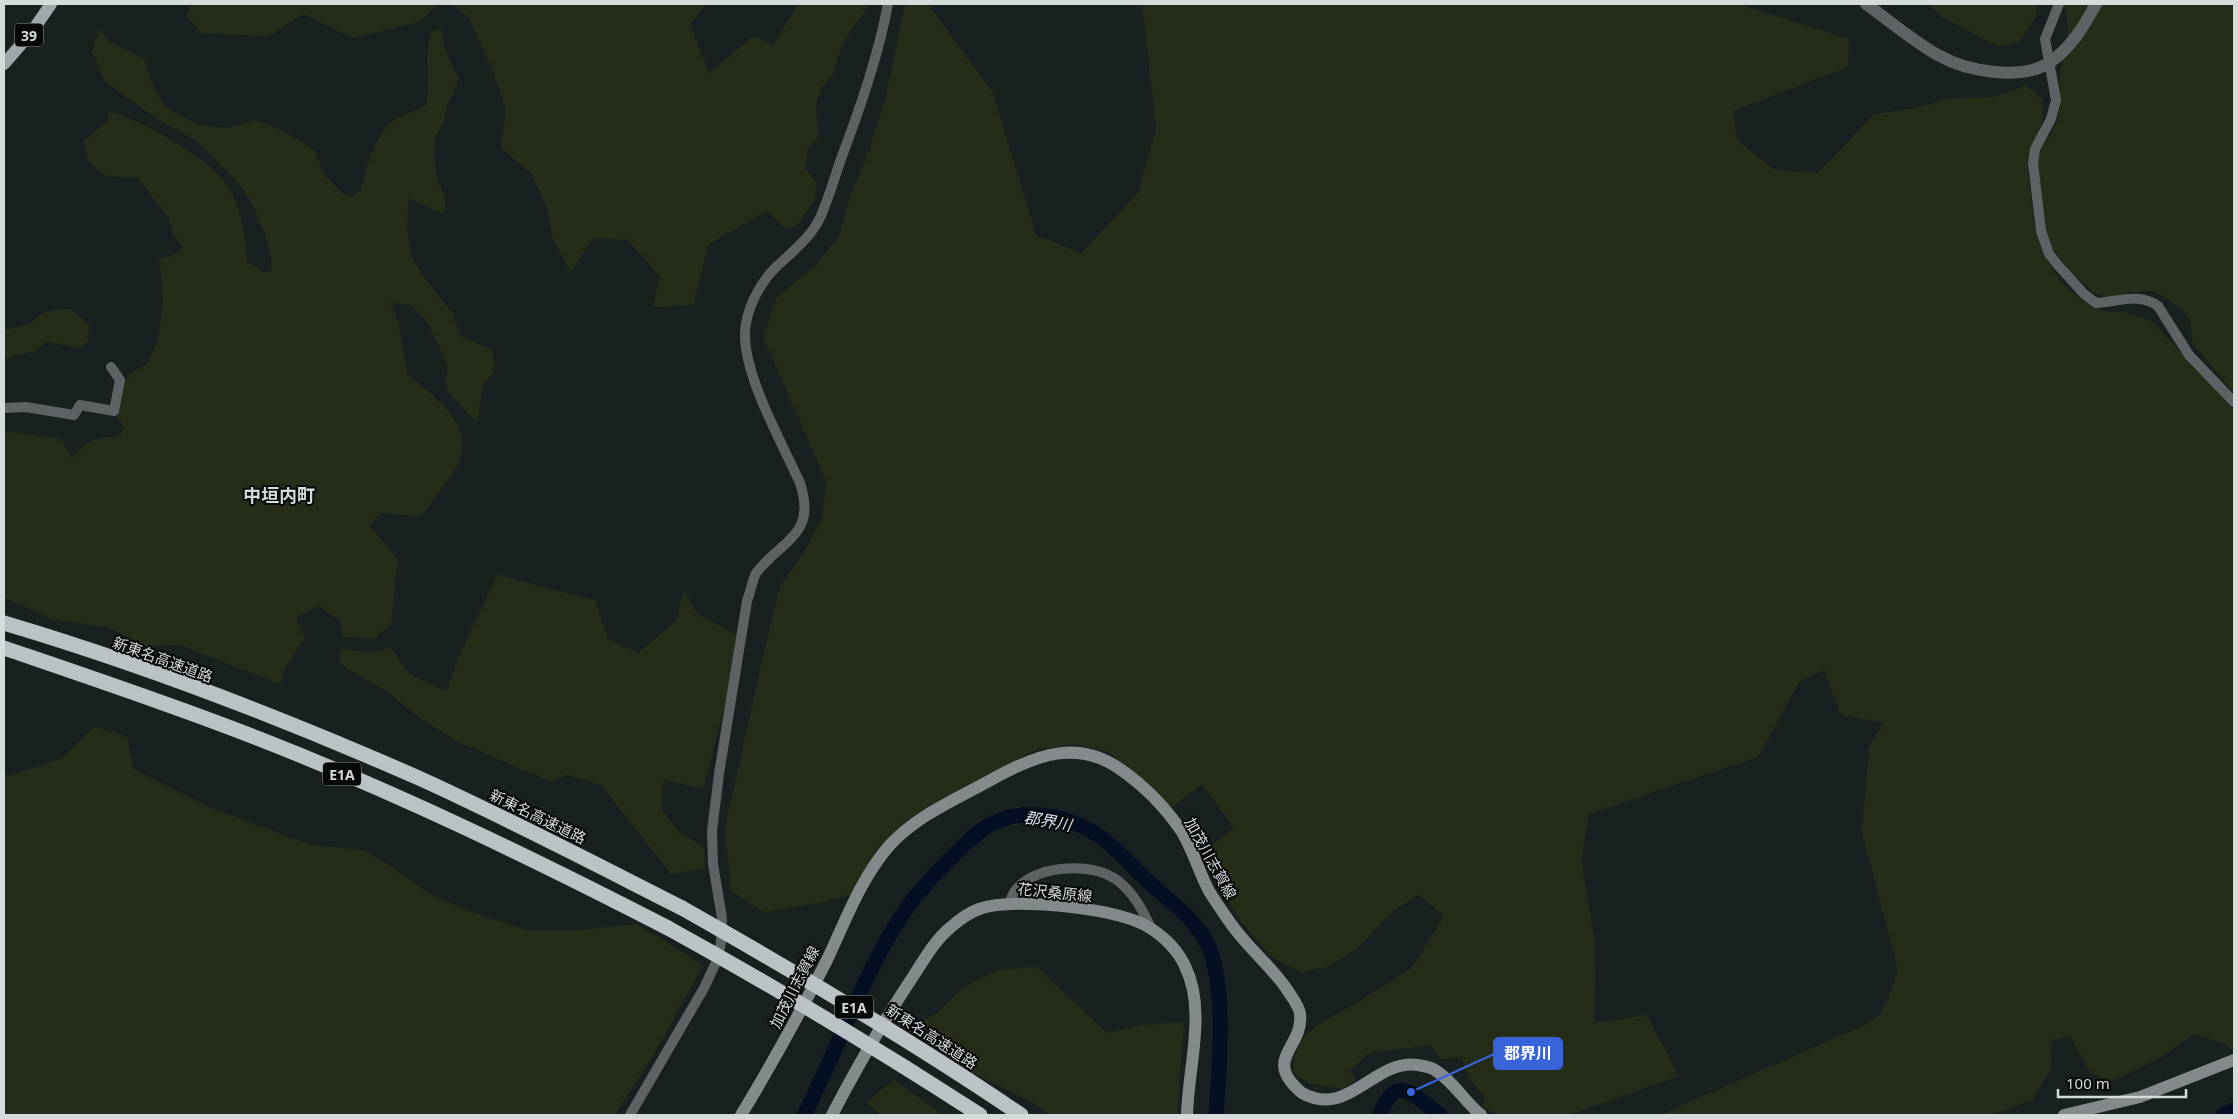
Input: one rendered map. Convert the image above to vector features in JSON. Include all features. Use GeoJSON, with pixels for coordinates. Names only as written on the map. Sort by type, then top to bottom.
{"type":"FeatureCollection","features":[{"type":"Feature","properties":{"kind":"highway","name":"新東名高速道路"},"geometry":{"type":"LineString","coordinates":[[4,623],[130,664],[288,724],[421,780],[552,842],[682,908],[778,962],[892,1031],[1021,1115]]}},
{"type":"Feature","properties":{"kind":"highway","name":"E1A"},"geometry":{"type":"LineString","coordinates":[[4,648],[121,688],[257,738],[382,790],[538,861],[668,928],[774,987],[881,1051],[980,1115]]}},
{"type":"Feature","properties":{"kind":"main road","name":"39"},"geometry":{"type":"LineString","coordinates":[[4,64],[31,33],[50,4]]}},
{"type":"Feature","properties":{"kind":"main road","name":"加茂川志賀線"},"geometry":{"type":"LineString","coordinates":[[741,1115],[796,1019],[865,882],[890,845],[929,814],[1037,756],[1072,753],[1098,758],[1121,770],[1150,794],[1182,832],[1210,892],[1232,925],[1280,980],[1299,1008],[1300,1024],[1287,1053],[1284,1067],[1287,1077],[1304,1094],[1326,1104],[1341,1102],[1361,1092],[1390,1070],[1400,1065],[1415,1064],[1436,1070],[1481,1115]]}},
{"type":"Feature","properties":{"kind":"main road","name":"花沢桑原線"},"geometry":{"type":"LineString","coordinates":[[832,1115],[886,1017],[938,939],[968,914],[980,909],[1009,904],[1033,904],[1108,913],[1136,921],[1162,937],[1179,954],[1186,967],[1193,989],[1193,1042],[1187,1115]]}},
{"type":"Feature","properties":{"kind":"main road"},"geometry":{"type":"LineString","coordinates":[[2064,1115],[2140,1097],[2234,1060]]}},
{"type":"Feature","properties":{"kind":"street"},"geometry":{"type":"LineString","coordinates":[[630,1115],[704,988],[718,958],[722,918],[713,864],[712,831],[719,774],[747,601],[756,575],[765,563],[798,532],[805,517],[805,499],[800,483],[754,380],[748,360],[745,334],[747,321],[754,298],[765,280],[776,267],[789,257],[818,221],[852,130],[880,46],[888,4]]}},
{"type":"Feature","properties":{"kind":"street"},"geometry":{"type":"LineString","coordinates":[[1866,4],[1937,55],[1967,69],[1997,72],[2026,70],[2048,63],[2081,33],[2096,4]]}},
{"type":"Feature","properties":{"kind":"street"},"geometry":{"type":"LineString","coordinates":[[2058,4],[2045,39],[2056,100],[2051,119],[2035,149],[2033,163],[2041,231],[2050,254],[2084,294],[2096,303],[2136,298],[2150,300],[2158,306],[2189,355],[2234,402]]}},
{"type":"Feature","properties":{"kind":"street"},"geometry":{"type":"LineString","coordinates":[[4,408],[26,407],[74,415],[80,405],[114,411],[120,380],[111,367]]}},
{"type":"Feature","properties":{"kind":"street"},"geometry":{"type":"LineString","coordinates":[[1009,904],[1017,888],[1026,881],[1051,870],[1087,869],[1102,872],[1117,880],[1141,906],[1152,930]]}},
{"type":"Feature","properties":{"kind":"green space"},"geometry":{"type":"Polygon","coordinates":[[[192,4],[437,4],[422,21],[353,38],[303,14],[269,36],[201,33],[186,16],[192,4]]]}},
{"type":"Feature","properties":{"kind":"green space"},"geometry":{"type":"Polygon","coordinates":[[[452,4],[706,4],[690,25],[709,73],[753,36],[773,45],[798,4],[868,4],[841,47],[833,74],[822,88],[816,103],[818,138],[808,148],[805,168],[817,183],[814,201],[797,226],[786,229],[767,211],[709,244],[693,305],[653,307],[660,277],[628,240],[593,238],[571,273],[553,239],[546,205],[530,172],[501,148],[506,110],[494,74],[469,18],[452,4]]]}},
{"type":"Feature","properties":{"kind":"green space"},"geometry":{"type":"Polygon","coordinates":[[[908,4],[928,4],[993,93],[1036,235],[1081,253],[1138,193],[1156,129],[1142,4],[1738,4],[1849,39],[1848,67],[1733,111],[1737,140],[1773,169],[1818,173],[1874,114],[1916,108],[1949,98],[1995,97],[2026,85],[2042,99],[2043,121],[2030,150],[2027,165],[2035,230],[2043,254],[2060,281],[2084,302],[2105,311],[2125,312],[2153,322],[2234,410],[2234,1051],[2223,1043],[2193,1034],[2165,1055],[2113,1081],[2090,1073],[2070,1036],[2052,1040],[2051,1067],[2033,1100],[1991,1115],[1660,1115],[1862,1026],[1879,1016],[1889,996],[1898,969],[1862,833],[1869,746],[1884,723],[1841,715],[1824,670],[1800,681],[1758,757],[1589,814],[1581,859],[1596,949],[1594,1023],[1647,1015],[1679,1076],[1569,1115],[1499,1115],[1482,1107],[1485,1098],[1468,1077],[1462,1057],[1441,1059],[1430,1045],[1369,1053],[1350,1070],[1356,1079],[1344,1089],[1310,1084],[1294,1073],[1293,1059],[1302,1039],[1320,1023],[1411,969],[1444,916],[1419,895],[1393,911],[1357,949],[1327,967],[1301,972],[1271,956],[1241,922],[1218,884],[1206,849],[1234,828],[1202,784],[1172,807],[1110,753],[1075,744],[1037,749],[939,800],[903,824],[875,851],[855,894],[818,903],[764,912],[731,891],[725,828],[770,625],[780,587],[805,550],[822,518],[826,481],[763,337],[776,298],[815,266],[839,236],[848,202],[869,151],[885,101],[904,8],[908,4]]]}},
{"type":"Feature","properties":{"kind":"green space"},"geometry":{"type":"Polygon","coordinates":[[[1928,4],[2037,4],[2036,16],[2020,42],[1998,47],[1942,17],[1928,4]]]}},
{"type":"Feature","properties":{"kind":"green space"},"geometry":{"type":"Polygon","coordinates":[[[2065,4],[2234,4],[2234,393],[2192,343],[2191,325],[2186,314],[2168,299],[2153,291],[2132,292],[2118,297],[2106,297],[2093,292],[2073,274],[2051,248],[2045,234],[2037,163],[2038,150],[2050,135],[2058,120],[2060,106],[2059,82],[2068,31],[2065,4]]]}},
{"type":"Feature","properties":{"kind":"green space"},"geometry":{"type":"Polygon","coordinates":[[[441,29],[445,50],[459,79],[446,108],[444,122],[435,138],[434,155],[437,179],[446,198],[444,214],[409,198],[407,226],[411,255],[421,273],[452,313],[461,336],[491,349],[495,362],[493,373],[482,390],[477,423],[448,392],[446,383],[448,367],[428,323],[411,305],[391,303],[399,324],[407,374],[451,414],[462,440],[461,454],[455,469],[422,516],[380,513],[370,526],[398,559],[391,624],[374,639],[342,637],[341,621],[318,606],[296,617],[305,638],[285,668],[280,684],[180,645],[146,647],[111,628],[55,620],[4,598],[4,431],[61,439],[72,458],[87,443],[119,436],[124,428],[117,417],[123,383],[131,373],[146,365],[158,340],[163,298],[159,259],[173,255],[183,248],[173,234],[169,219],[138,178],[105,176],[88,161],[84,140],[107,122],[109,112],[121,115],[154,130],[189,151],[217,173],[231,191],[242,220],[247,262],[264,272],[272,271],[271,257],[265,234],[251,202],[238,183],[197,141],[156,118],[105,82],[92,52],[99,30],[110,42],[144,59],[150,78],[165,107],[199,125],[228,128],[255,120],[283,131],[314,150],[323,173],[343,194],[352,196],[361,190],[372,152],[388,125],[410,112],[426,106],[428,90],[427,53],[431,31],[441,29]]]}},
{"type":"Feature","properties":{"kind":"green space"},"geometry":{"type":"Polygon","coordinates":[[[71,309],[89,325],[88,341],[80,348],[47,342],[33,352],[4,358],[4,330],[29,324],[41,314],[54,310],[71,309]]]}},
{"type":"Feature","properties":{"kind":"green space"},"geometry":{"type":"Polygon","coordinates":[[[497,575],[595,600],[608,639],[638,653],[676,621],[684,590],[697,613],[742,638],[703,789],[663,779],[662,810],[680,833],[704,847],[705,869],[671,874],[601,785],[567,775],[551,782],[456,741],[421,719],[386,691],[347,669],[338,660],[342,649],[372,653],[390,647],[410,674],[446,691],[461,652],[497,575]]]}},
{"type":"Feature","properties":{"kind":"green space"},"geometry":{"type":"Polygon","coordinates":[[[94,727],[127,736],[133,769],[209,807],[311,845],[364,850],[430,894],[469,911],[526,930],[580,930],[637,924],[703,965],[653,1056],[615,1115],[4,1115],[4,773],[9,776],[62,758],[94,727]]]}},
{"type":"Feature","properties":{"kind":"green space"},"geometry":{"type":"Polygon","coordinates":[[[1037,967],[1107,1033],[1142,1025],[1184,1022],[1177,1115],[1050,1115],[1033,1103],[969,1071],[913,1025],[936,1014],[962,988],[997,970],[1037,967]]]}},
{"type":"Feature","properties":{"kind":"green space"},"geometry":{"type":"Polygon","coordinates":[[[894,1080],[943,1115],[881,1115],[866,1102],[894,1080]]]}},
{"type":"Feature","properties":{"kind":"waterway","name":"郡界川"},"geometry":{"type":"LineString","coordinates":[[804,1115],[865,981],[909,905],[936,873],[980,831],[995,822],[1027,815],[1044,815],[1077,824],[1106,841],[1186,915],[1201,933],[1211,953],[1219,991],[1219,1076],[1216,1115]]}},
{"type":"Feature","properties":{"kind":"waterway","name":"郡界川"},"geometry":{"type":"LineString","coordinates":[[1380,1115],[1386,1101],[1393,1093],[1400,1090],[1414,1095],[1440,1115]]}},
{"type":"Feature","properties":{"kind":"waterway","name":"郡界川"},"geometry":{"type":"LineString","coordinates":[[2223,1115],[2234,1110]]}},
{"type":"Feature","properties":{"kind":"place","name":"郡界川"},"geometry":{"type":"Point","coordinates":[1411,1092]}},
{"type":"Feature","properties":{"kind":"district","name":"中垣内町"},"geometry":{"type":"Point","coordinates":[279,495]}}]}
